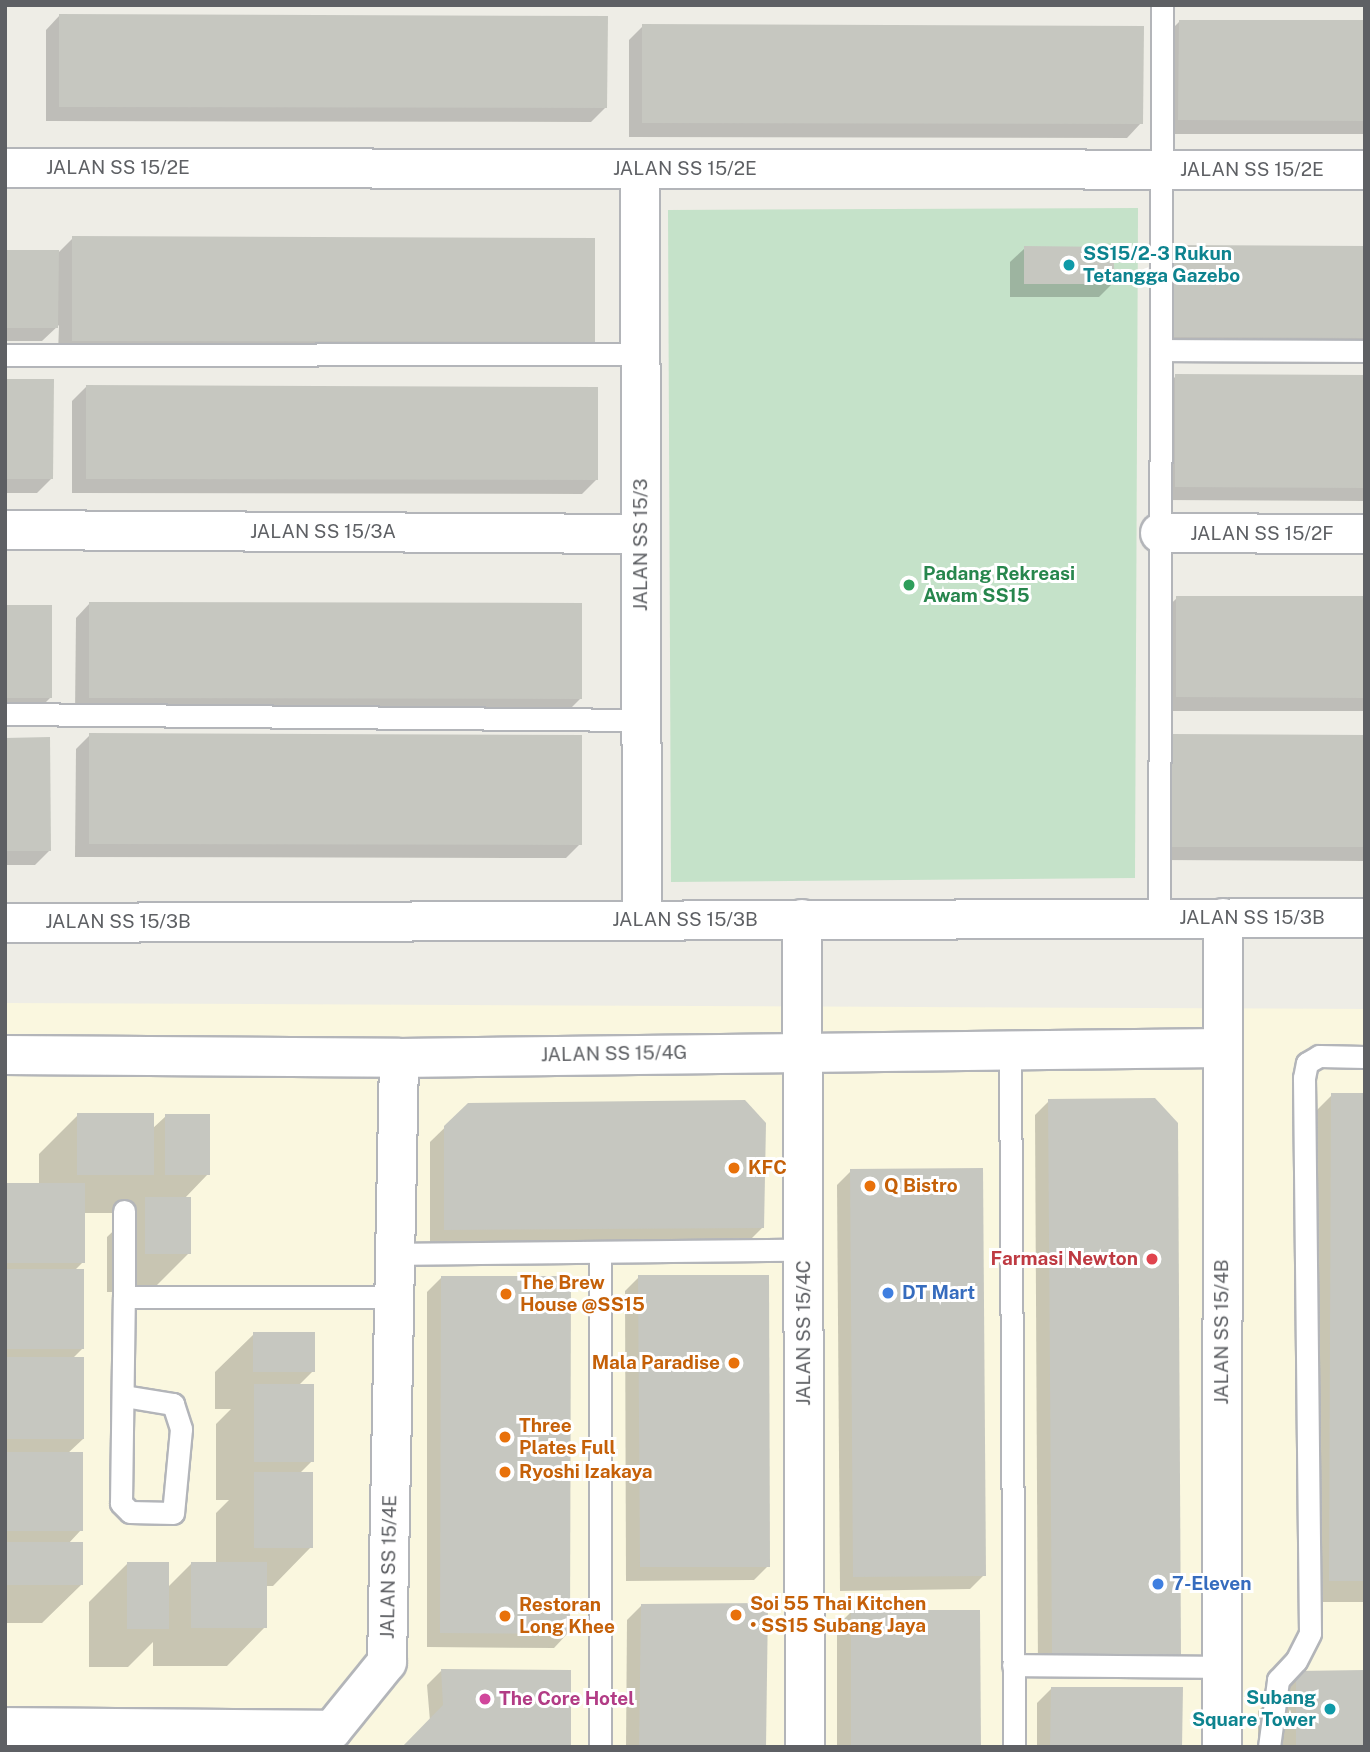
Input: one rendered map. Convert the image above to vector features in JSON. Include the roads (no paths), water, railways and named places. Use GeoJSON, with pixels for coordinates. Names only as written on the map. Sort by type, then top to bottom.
{"type":"FeatureCollection","features":[{"type":"Feature","properties":{"kind":"street","name":"JALAN SS 15/2E"},"geometry":{"type":"LineString","coordinates":[[5,168],[1365,170]]}},
{"type":"Feature","properties":{"kind":"street","name":"JALAN SS 15/3"},"geometry":{"type":"LineString","coordinates":[[640,169],[642,920]]}},
{"type":"Feature","properties":{"kind":"street","name":"JALAN SS 15/3A"},"geometry":{"type":"LineString","coordinates":[[5,530],[641,534]]}},
{"type":"Feature","properties":{"kind":"street","name":"JALAN SS 15/2F"},"geometry":{"type":"LineString","coordinates":[[1160,533],[1365,534]]}},
{"type":"Feature","properties":{"kind":"street","name":"JALAN SS 15/4B"},"geometry":{"type":"LineString","coordinates":[[1222,1747],[1223,918]]}},
{"type":"Feature","properties":{"kind":"street","name":"JALAN SS 15/3B"},"geometry":{"type":"LineString","coordinates":[[5,923],[1365,918]]}},
{"type":"Feature","properties":{"kind":"street","name":"JALAN SS 15/4C"},"geometry":{"type":"LineString","coordinates":[[802,919],[806,1747]]}},
{"type":"Feature","properties":{"kind":"street","name":"JALAN SS 15/4G"},"geometry":{"type":"LineString","coordinates":[[5,1055],[399,1058],[802,1050],[1222,1048]]}},
{"type":"Feature","properties":{"kind":"street","name":"JALAN SS 15/4E"},"geometry":{"type":"LineString","coordinates":[[5,1727],[331,1730],[387,1662],[399,1058]]}},
{"type":"Feature","properties":{"kind":"lane"},"geometry":{"type":"LineString","coordinates":[[1159,919],[1162,5]]}},
{"type":"Feature","properties":{"kind":"lane"},"geometry":{"type":"LineString","coordinates":[[1161,350],[1365,351]]}},
{"type":"Feature","properties":{"kind":"lane"},"geometry":{"type":"LineString","coordinates":[[5,355],[641,354]]}},
{"type":"Feature","properties":{"kind":"lane"},"geometry":{"type":"LineString","coordinates":[[5,714],[641,720]]}},
{"type":"Feature","properties":{"kind":"lane"},"geometry":{"type":"LineString","coordinates":[[1010,1051],[1014,1747]]}},
{"type":"Feature","properties":{"kind":"lane"},"geometry":{"type":"LineString","coordinates":[[1269,1747],[1278,1680],[1296,1661],[1310,1633],[1304,1078],[1307,1063],[1319,1056],[1365,1057]]}},
{"type":"Feature","properties":{"kind":"lane"},"geometry":{"type":"LineString","coordinates":[[124,1211],[121,1503],[130,1512],[173,1513],[180,1429],[173,1404],[124,1396]]}},
{"type":"Feature","properties":{"kind":"lane"},"geometry":{"type":"LineString","coordinates":[[395,1254],[804,1250]]}},
{"type":"Feature","properties":{"kind":"lane"},"geometry":{"type":"LineString","coordinates":[[600,1252],[600,1747]]}},
{"type":"Feature","properties":{"kind":"lane"},"geometry":{"type":"LineString","coordinates":[[124,1297],[394,1297]]}},
{"type":"Feature","properties":{"kind":"lane"},"geometry":{"type":"LineString","coordinates":[[1013,1665],[1222,1667]]}},
{"type":"Feature","properties":{"kind":"place","name":"SS15/2-3 Rukun Tetangga Gazebo"},"geometry":{"type":"Point","coordinates":[1069,265]}},
{"type":"Feature","properties":{"kind":"place","name":"Padang Rekreasi Awam SS15"},"geometry":{"type":"Point","coordinates":[909,585]}},
{"type":"Feature","properties":{"kind":"place","name":"KFC"},"geometry":{"type":"Point","coordinates":[734,1168]}},
{"type":"Feature","properties":{"kind":"place","name":"Q Bistro"},"geometry":{"type":"Point","coordinates":[870,1186]}},
{"type":"Feature","properties":{"kind":"place","name":"Farmasi Newton"},"geometry":{"type":"Point","coordinates":[1152,1259]}},
{"type":"Feature","properties":{"kind":"place","name":"DT Mart"},"geometry":{"type":"Point","coordinates":[888,1293]}},
{"type":"Feature","properties":{"kind":"place","name":"The Brew House @SS15"},"geometry":{"type":"Point","coordinates":[506,1294]}},
{"type":"Feature","properties":{"kind":"place","name":"Mala Paradise"},"geometry":{"type":"Point","coordinates":[734,1363]}},
{"type":"Feature","properties":{"kind":"place","name":"Three Plates Full"},"geometry":{"type":"Point","coordinates":[505,1437]}},
{"type":"Feature","properties":{"kind":"place","name":"Ryoshi Izakaya"},"geometry":{"type":"Point","coordinates":[505,1472]}},
{"type":"Feature","properties":{"kind":"place","name":"7-Eleven"},"geometry":{"type":"Point","coordinates":[1158,1584]}},
{"type":"Feature","properties":{"kind":"place","name":"Soi 55 Thai Kitchen • SS15 Subang Jaya"},"geometry":{"type":"Point","coordinates":[736,1615]}},
{"type":"Feature","properties":{"kind":"place","name":"Restoran Long Khee"},"geometry":{"type":"Point","coordinates":[505,1616]}},
{"type":"Feature","properties":{"kind":"place","name":"The Core Hotel"},"geometry":{"type":"Point","coordinates":[485,1699]}},
{"type":"Feature","properties":{"kind":"place","name":"Subang Square Tower"},"geometry":{"type":"Point","coordinates":[1330,1709]}}]}
